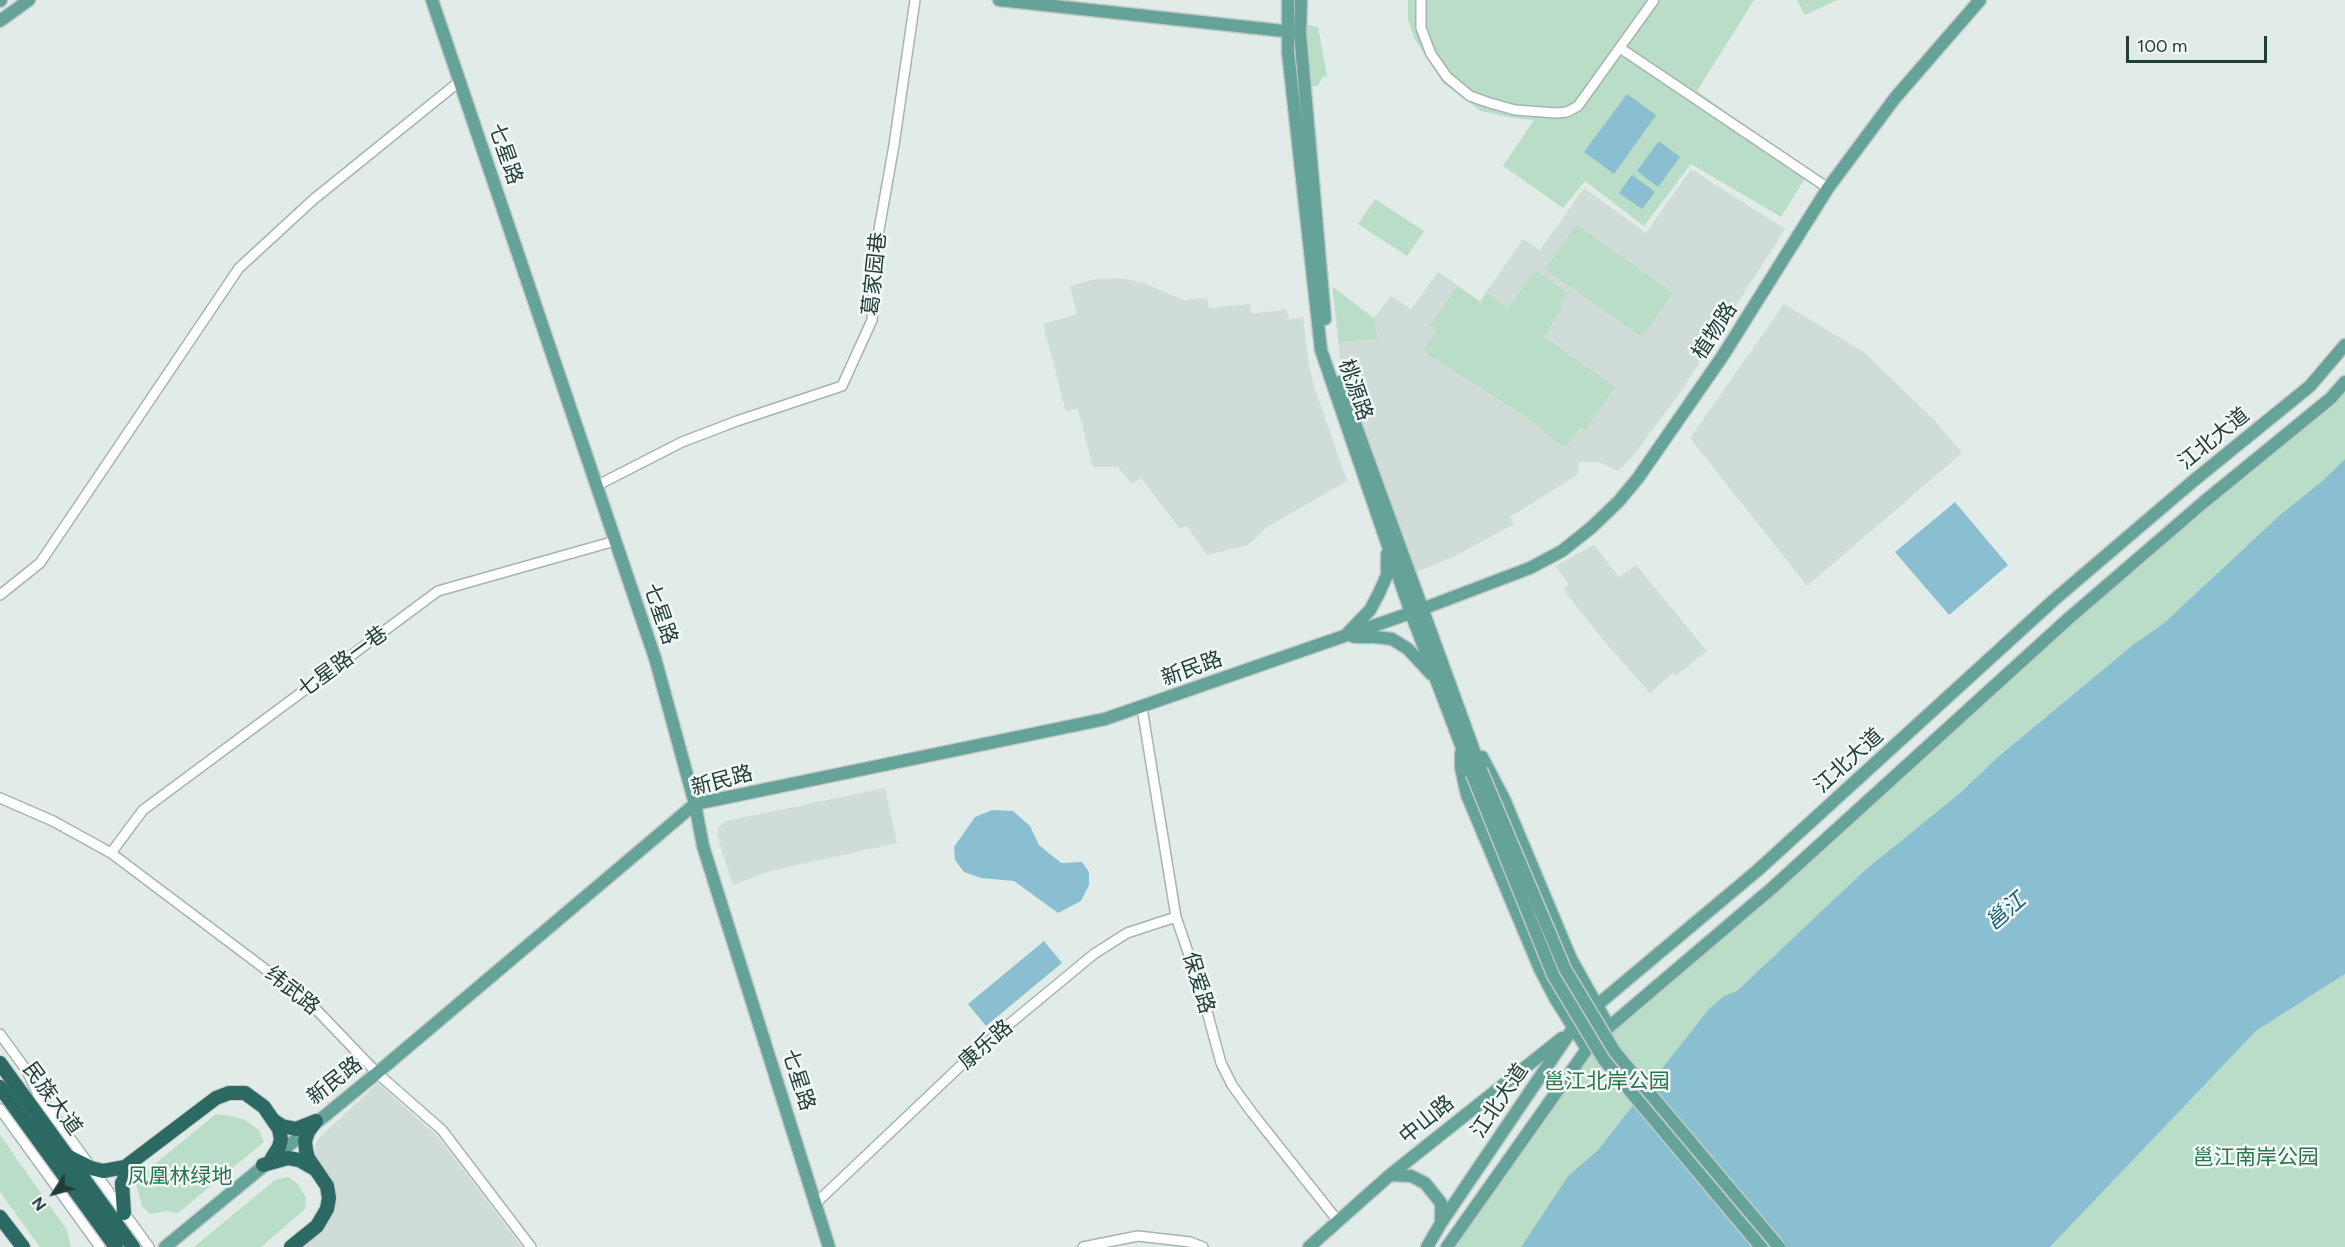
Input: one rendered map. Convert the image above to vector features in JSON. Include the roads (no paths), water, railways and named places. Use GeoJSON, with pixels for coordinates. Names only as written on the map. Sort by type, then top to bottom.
{"type":"FeatureCollection","features":[{"type":"Feature","properties":{"kind":"highway","name":"民族大道"},"geometry":{"type":"LineString","coordinates":[[0,1063],[133,1247]]}},
{"type":"Feature","properties":{"kind":"highway","name":"民族大道"},"geometry":{"type":"LineString","coordinates":[[0,1087],[116,1247]]}},
{"type":"Feature","properties":{"kind":"highway"},"geometry":{"type":"LineString","coordinates":[[68,1156],[91,1168],[112,1171],[134,1161],[204,1106],[229,1093],[244,1093],[264,1107],[273,1120],[280,1138],[279,1148],[267,1162]]}},
{"type":"Feature","properties":{"kind":"highway"},"geometry":{"type":"LineString","coordinates":[[0,1103],[21,1116]]}},
{"type":"Feature","properties":{"kind":"highway"},"geometry":{"type":"LineString","coordinates":[[273,1120],[282,1126],[296,1129],[316,1121]]}},
{"type":"Feature","properties":{"kind":"highway"},"geometry":{"type":"LineString","coordinates":[[291,1247],[317,1227],[327,1209],[329,1198],[327,1185],[308,1158],[305,1141],[316,1121]]}},
{"type":"Feature","properties":{"kind":"highway"},"geometry":{"type":"LineString","coordinates":[[267,1162],[288,1158],[308,1163],[315,1169]]}},
{"type":"Feature","properties":{"kind":"highway"},"geometry":{"type":"LineString","coordinates":[[124,1213],[122,1183],[134,1161]]}},
{"type":"Feature","properties":{"kind":"highway"},"geometry":{"type":"LineString","coordinates":[[0,1217],[23,1247]]}},
{"type":"Feature","properties":{"kind":"main road"},"geometry":{"type":"LineString","coordinates":[[0,21],[29,0]]}},
{"type":"Feature","properties":{"kind":"main road","name":"七星路"},"geometry":{"type":"LineString","coordinates":[[432,0],[655,658],[695,804],[703,846],[829,1247]]}},
{"type":"Feature","properties":{"kind":"main road"},"geometry":{"type":"LineString","coordinates":[[999,0],[1294,32]]}},
{"type":"Feature","properties":{"kind":"main road","name":"桃源路"},"geometry":{"type":"LineString","coordinates":[[1288,0],[1294,32],[1328,349],[1439,685],[1465,740]]}},
{"type":"Feature","properties":{"kind":"main road","name":"桃源路"},"geometry":{"type":"LineString","coordinates":[[1300,0],[1294,32],[1321,351],[1387,544],[1416,611],[1476,772]]}},
{"type":"Feature","properties":{"kind":"main road","name":"植物路"},"geometry":{"type":"LineString","coordinates":[[1416,611],[1530,568],[1562,551],[1619,501],[1662,446],[1715,367],[1828,188],[1895,98],[1980,0]]}},
{"type":"Feature","properties":{"kind":"main road","name":"江北大道"},"geometry":{"type":"LineString","coordinates":[[1427,1247],[1574,1028],[1596,1006],[1758,870],[2055,599],[2192,482],[2310,386],[2345,345]]}},
{"type":"Feature","properties":{"kind":"main road","name":"江北大道"},"geometry":{"type":"LineString","coordinates":[[1447,1247],[1587,1049],[1771,890],[2068,619],[2205,501],[2331,398],[2345,382]]}},
{"type":"Feature","properties":{"kind":"main road"},"geometry":{"type":"LineString","coordinates":[[1344,637],[1370,610],[1379,593],[1387,574],[1387,544]]}},
{"type":"Feature","properties":{"kind":"main road","name":"新民路"},"geometry":{"type":"LineString","coordinates":[[165,1247],[377,1073],[695,804],[1105,719],[1416,611]]}},
{"type":"Feature","properties":{"kind":"main road"},"geometry":{"type":"LineString","coordinates":[[1344,637],[1375,636],[1392,639],[1408,649],[1439,685]]}},
{"type":"Feature","properties":{"kind":"main road"},"geometry":{"type":"LineString","coordinates":[[1465,740],[1486,764],[1504,799],[1571,960],[1609,1028]]}},
{"type":"Feature","properties":{"kind":"main road"},"geometry":{"type":"LineString","coordinates":[[1465,740],[1461,768],[1467,795],[1540,969],[1587,1049]]}},
{"type":"Feature","properties":{"kind":"main road"},"geometry":{"type":"LineString","coordinates":[[1476,772],[1553,975],[1598,1050],[1761,1247]]}},
{"type":"Feature","properties":{"kind":"main road"},"geometry":{"type":"LineString","coordinates":[[1476,772],[1565,969],[1615,1052],[1779,1247]]}},
{"type":"Feature","properties":{"kind":"main road","name":"中山路"},"geometry":{"type":"LineString","coordinates":[[1308,1247],[1390,1175],[1574,1028]]}},
{"type":"Feature","properties":{"kind":"main road"},"geometry":{"type":"LineString","coordinates":[[1390,1175],[1411,1176],[1425,1183],[1441,1203],[1441,1223]]}},
{"type":"Feature","properties":{"kind":"street","name":"葛家园巷"},"geometry":{"type":"LineString","coordinates":[[596,486],[682,442],[842,386],[872,320],[877,241],[894,145],[915,0]]}},
{"type":"Feature","properties":{"kind":"street"},"geometry":{"type":"LineString","coordinates":[[1421,0],[1420,28],[1431,54],[1447,77],[1470,96],[1490,104],[1515,110],[1556,113],[1568,112],[1578,106],[1654,0]]}},
{"type":"Feature","properties":{"kind":"street"},"geometry":{"type":"LineString","coordinates":[[1620,48],[1828,188]]}},
{"type":"Feature","properties":{"kind":"street"},"geometry":{"type":"LineString","coordinates":[[0,595],[40,563],[238,268],[314,199],[460,81]]}},
{"type":"Feature","properties":{"kind":"street","name":"七星路一巷"},"geometry":{"type":"LineString","coordinates":[[111,853],[142,810],[438,591],[615,541]]}},
{"type":"Feature","properties":{"kind":"street","name":"保爱路"},"geometry":{"type":"LineString","coordinates":[[1142,708],[1176,917],[1202,993],[1221,1063],[1232,1085],[1338,1221]]}},
{"type":"Feature","properties":{"kind":"street","name":"纬武路"},"geometry":{"type":"LineString","coordinates":[[0,798],[53,821],[111,853],[309,1002],[377,1073],[442,1130],[531,1247]]}},
{"type":"Feature","properties":{"kind":"street","name":"康乐路"},"geometry":{"type":"LineString","coordinates":[[816,1203],[973,1054],[1094,954],[1127,933],[1176,917]]}},
{"type":"Feature","properties":{"kind":"street"},"geometry":{"type":"LineString","coordinates":[[0,1034],[27,1071],[38,1094],[148,1247]]}},
{"type":"Feature","properties":{"kind":"street"},"geometry":{"type":"LineString","coordinates":[[0,1108],[100,1247]]}},
{"type":"Feature","properties":{"kind":"street"},"geometry":{"type":"LineString","coordinates":[[1083,1247],[1138,1236],[1190,1242],[1203,1247]]}},
{"type":"Feature","properties":{"kind":"water"},"geometry":{"type":"Polygon","coordinates":[[[1627,94],[1656,115],[1614,174],[1584,152],[1627,94]]]}},
{"type":"Feature","properties":{"kind":"water"},"geometry":{"type":"Polygon","coordinates":[[[1659,141],[1680,157],[1658,187],[1637,171],[1659,141]]]}},
{"type":"Feature","properties":{"kind":"water"},"geometry":{"type":"Polygon","coordinates":[[[1632,175],[1655,192],[1642,209],[1619,193],[1632,175]]]}},
{"type":"Feature","properties":{"kind":"water","name":"邕江"},"geometry":{"type":"Polygon","coordinates":[[[2345,459],[2345,974],[2256,1031],[2050,1247],[1521,1247],[1568,1176],[1598,1150],[1709,1009],[1724,996],[1737,991],[1865,870],[1960,793],[1999,756],[2134,644],[2164,623],[2281,514],[2320,483],[2345,459]]]}},
{"type":"Feature","properties":{"kind":"water"},"geometry":{"type":"Polygon","coordinates":[[[1955,502],[2008,565],[1949,615],[1895,552],[1955,502]]]}},
{"type":"Feature","properties":{"kind":"water"},"geometry":{"type":"Polygon","coordinates":[[[992,810],[1013,811],[1030,826],[1039,845],[1061,863],[1082,862],[1089,872],[1089,885],[1081,901],[1058,913],[1014,881],[981,878],[964,872],[955,860],[954,847],[975,817],[992,810]]]}},
{"type":"Feature","properties":{"kind":"water"},"geometry":{"type":"Polygon","coordinates":[[[1044,941],[1062,963],[986,1026],[968,1004],[1044,941]]]}},
{"type":"Feature","properties":{"kind":"park label","name":"邕江北岸公园"},"geometry":{"type":"Point","coordinates":[1607,1082]}},
{"type":"Feature","properties":{"kind":"park label","name":"邕江南岸公园"},"geometry":{"type":"Point","coordinates":[2256,1158]}},
{"type":"Feature","properties":{"kind":"park label","name":"凤凰林绿地"},"geometry":{"type":"Point","coordinates":[180,1177]}}]}
